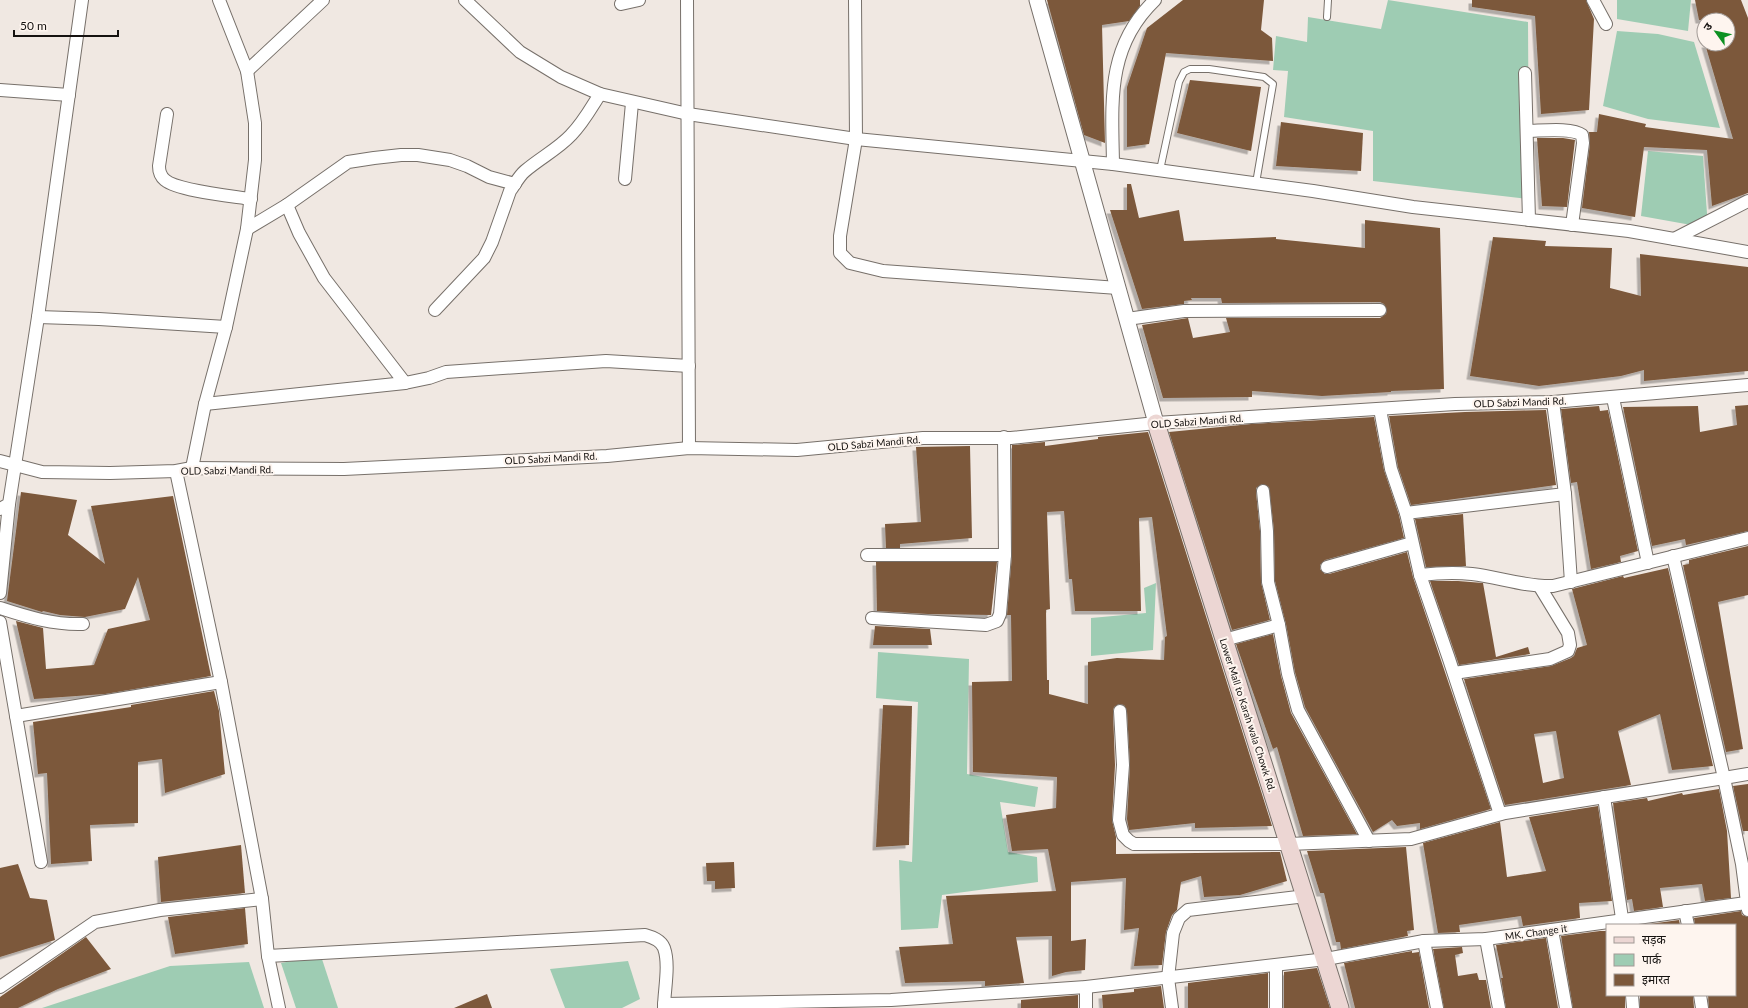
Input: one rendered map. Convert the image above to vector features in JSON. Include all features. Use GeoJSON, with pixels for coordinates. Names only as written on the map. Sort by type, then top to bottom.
{"type":"FeatureCollection","features":[{"type":"Feature","properties":{"kind":"main road","name":"Lower Mall to Karah wala Chowk Rd."},"geometry":{"type":"LineString","coordinates":[[1156,423],[1326,959],[1340,1008]]}},
{"type":"Feature","properties":{"kind":"street"},"geometry":{"type":"LineString","coordinates":[[0,593],[5,507],[15,466],[38,317],[82,0]]}},
{"type":"Feature","properties":{"kind":"street"},"geometry":{"type":"LineString","coordinates":[[192,468],[205,404],[226,327],[247,229],[255,160],[255,123],[247,71],[219,0]]}},
{"type":"Feature","properties":{"kind":"street"},"geometry":{"type":"LineString","coordinates":[[247,71],[323,0]]}},
{"type":"Feature","properties":{"kind":"street"},"geometry":{"type":"LineString","coordinates":[[465,0],[520,52],[562,77],[600,94],[632,103],[688,114],[856,139],[1113,164],[1256,183],[1413,207],[1630,231],[1748,252]]}},
{"type":"Feature","properties":{"kind":"street"},"geometry":{"type":"LineString","coordinates":[[621,4],[639,0]]}},
{"type":"Feature","properties":{"kind":"street"},"geometry":{"type":"LineString","coordinates":[[687,0],[689,448]]}},
{"type":"Feature","properties":{"kind":"street"},"geometry":{"type":"LineString","coordinates":[[855,0],[856,139],[840,236],[840,253],[850,263],[883,271],[1118,288]]}},
{"type":"Feature","properties":{"kind":"street"},"geometry":{"type":"LineString","coordinates":[[1038,0],[1156,423]]}},
{"type":"Feature","properties":{"kind":"street"},"geometry":{"type":"LineString","coordinates":[[1593,0],[1606,24]]}},
{"type":"Feature","properties":{"kind":"street"},"geometry":{"type":"LineString","coordinates":[[1113,164],[1112,97],[1116,66],[1124,43],[1138,20],[1153,1]]}},
{"type":"Feature","properties":{"kind":"street"},"geometry":{"type":"LineString","coordinates":[[1525,73],[1529,220]]}},
{"type":"Feature","properties":{"kind":"street"},"geometry":{"type":"LineString","coordinates":[[0,90],[69,95]]}},
{"type":"Feature","properties":{"kind":"street"},"geometry":{"type":"LineString","coordinates":[[435,310],[484,258],[492,242],[510,191],[515,184],[525,171],[551,153],[571,135],[583,122],[600,94]]}},
{"type":"Feature","properties":{"kind":"street"},"geometry":{"type":"LineString","coordinates":[[625,179],[632,103]]}},
{"type":"Feature","properties":{"kind":"street"},"geometry":{"type":"LineString","coordinates":[[167,114],[158,166],[159,173],[165,180],[178,186],[251,199]]}},
{"type":"Feature","properties":{"kind":"street"},"geometry":{"type":"LineString","coordinates":[[1527,131],[1570,131],[1578,132],[1582,135],[1572,225]]}},
{"type":"Feature","properties":{"kind":"street"},"geometry":{"type":"LineString","coordinates":[[247,229],[287,205],[348,162],[400,155],[418,155],[450,160],[467,166],[489,177],[515,184]]}},
{"type":"Feature","properties":{"kind":"street"},"geometry":{"type":"LineString","coordinates":[[1674,239],[1748,201]]}},
{"type":"Feature","properties":{"kind":"street"},"geometry":{"type":"LineString","coordinates":[[287,205],[299,233],[324,278],[405,383]]}},
{"type":"Feature","properties":{"kind":"street"},"geometry":{"type":"LineString","coordinates":[[1126,319],[1184,311],[1380,310]]}},
{"type":"Feature","properties":{"kind":"street"},"geometry":{"type":"LineString","coordinates":[[38,317],[99,319],[226,327]]}},
{"type":"Feature","properties":{"kind":"street"},"geometry":{"type":"LineString","coordinates":[[205,404],[405,383],[429,378],[446,372],[606,361],[689,366]]}},
{"type":"Feature","properties":{"kind":"street","name":"OLD Sabzi Mandi Rd."},"geometry":{"type":"LineString","coordinates":[[0,461],[42,472],[176,471],[192,468],[344,469],[607,456],[689,448],[797,450],[923,438],[1004,437],[1156,423],[1455,404],[1553,402],[1613,398],[1748,385]]}},
{"type":"Feature","properties":{"kind":"street"},"geometry":{"type":"LineString","coordinates":[[1613,398],[1648,562]]}},
{"type":"Feature","properties":{"kind":"street"},"geometry":{"type":"LineString","coordinates":[[1553,402],[1565,494],[1571,582]]}},
{"type":"Feature","properties":{"kind":"street"},"geometry":{"type":"LineString","coordinates":[[1380,409],[1391,469],[1406,513],[1420,575],[1500,814]]}},
{"type":"Feature","properties":{"kind":"street"},"geometry":{"type":"LineString","coordinates":[[872,618],[986,625],[997,621],[1000,614],[1005,555],[1004,437]]}},
{"type":"Feature","properties":{"kind":"street"},"geometry":{"type":"LineString","coordinates":[[176,471],[221,682],[262,899],[268,956],[279,1008]]}},
{"type":"Feature","properties":{"kind":"street"},"geometry":{"type":"LineString","coordinates":[[1263,491],[1267,531],[1268,582],[1279,625],[1288,674],[1298,710],[1368,841]]}},
{"type":"Feature","properties":{"kind":"street"},"geometry":{"type":"LineString","coordinates":[[1406,513],[1565,494]]}},
{"type":"Feature","properties":{"kind":"street"},"geometry":{"type":"LineString","coordinates":[[1420,575],[1446,572],[1473,574],[1540,586],[1553,586],[1748,538]]}},
{"type":"Feature","properties":{"kind":"street"},"geometry":{"type":"LineString","coordinates":[[1327,567],[1412,543]]}},
{"type":"Feature","properties":{"kind":"street"},"geometry":{"type":"LineString","coordinates":[[867,555],[1005,555]]}},
{"type":"Feature","properties":{"kind":"street","name":"MK, Change it"},"geometry":{"type":"LineString","coordinates":[[664,1006],[891,1000],[1086,987],[1276,966],[1326,959],[1424,941],[1486,939],[1623,922],[1685,911],[1747,907],[1742,864],[1724,778],[1673,556]]}},
{"type":"Feature","properties":{"kind":"street"},"geometry":{"type":"LineString","coordinates":[[1454,673],[1550,659],[1568,651],[1570,645],[1568,632],[1540,586]]}},
{"type":"Feature","properties":{"kind":"street"},"geometry":{"type":"LineString","coordinates":[[0,608],[42,620],[68,625],[83,624]]}},
{"type":"Feature","properties":{"kind":"street"},"geometry":{"type":"LineString","coordinates":[[0,622],[6,698],[16,716],[41,862]]}},
{"type":"Feature","properties":{"kind":"street"},"geometry":{"type":"LineString","coordinates":[[1224,640],[1279,625]]}},
{"type":"Feature","properties":{"kind":"street"},"geometry":{"type":"LineString","coordinates":[[16,716],[221,682]]}},
{"type":"Feature","properties":{"kind":"street"},"geometry":{"type":"LineString","coordinates":[[1120,711],[1123,765],[1119,820],[1124,835],[1134,844],[1289,844],[1411,839],[1500,814],[1748,774]]}},
{"type":"Feature","properties":{"kind":"street"},"geometry":{"type":"LineString","coordinates":[[1604,797],[1623,922]]}},
{"type":"Feature","properties":{"kind":"street"},"geometry":{"type":"LineString","coordinates":[[1172,1008],[1168,978],[1174,933],[1179,918],[1188,910],[1306,896]]}},
{"type":"Feature","properties":{"kind":"street"},"geometry":{"type":"LineString","coordinates":[[0,987],[95,922],[160,910],[262,899]]}},
{"type":"Feature","properties":{"kind":"street"},"geometry":{"type":"LineString","coordinates":[[1685,911],[1688,924]]}},
{"type":"Feature","properties":{"kind":"street"},"geometry":{"type":"LineString","coordinates":[[1552,930],[1566,1008]]}},
{"type":"Feature","properties":{"kind":"street"},"geometry":{"type":"LineString","coordinates":[[268,956],[645,935],[655,937],[664,947],[666,960],[664,1006]]}},
{"type":"Feature","properties":{"kind":"street"},"geometry":{"type":"LineString","coordinates":[[1486,939],[1499,1008]]}},
{"type":"Feature","properties":{"kind":"street"},"geometry":{"type":"LineString","coordinates":[[1424,941],[1437,1008]]}},
{"type":"Feature","properties":{"kind":"street"},"geometry":{"type":"LineString","coordinates":[[1276,966],[1276,1008]]}},
{"type":"Feature","properties":{"kind":"street"},"geometry":{"type":"LineString","coordinates":[[1086,987],[1086,1008]]}},
{"type":"Feature","properties":{"kind":"street"},"geometry":{"type":"LineString","coordinates":[[1632,996],[1633,1008]]}},
{"type":"Feature","properties":{"kind":"street"},"geometry":{"type":"LineString","coordinates":[[1700,996],[1702,1008]]}},
{"type":"Feature","properties":{"kind":"lane"},"geometry":{"type":"LineString","coordinates":[[1327,17],[1328,0]]}},
{"type":"Feature","properties":{"kind":"lane"},"geometry":{"type":"LineString","coordinates":[[1160,170],[1179,82],[1184,72],[1190,69],[1209,69],[1264,77],[1273,84],[1256,183]]}},
{"type":"Feature","properties":{"kind":"green space"},"geometry":{"type":"Polygon","coordinates":[[[1388,0],[1528,22],[1529,199],[1373,181],[1373,131],[1284,117],[1288,71],[1273,70],[1276,36],[1307,42],[1308,17],[1381,29],[1388,0]]]}},
{"type":"Feature","properties":{"kind":"green space"},"geometry":{"type":"Polygon","coordinates":[[[1617,0],[1691,0],[1688,31],[1617,19],[1617,0]]]}},
{"type":"Feature","properties":{"kind":"green space"},"geometry":{"type":"Polygon","coordinates":[[[1617,31],[1658,34],[1694,42],[1720,128],[1648,119],[1603,106],[1617,31]]]}},
{"type":"Feature","properties":{"kind":"green space"},"geometry":{"type":"Polygon","coordinates":[[[1648,151],[1703,156],[1708,228],[1641,216],[1648,151]]]}},
{"type":"Feature","properties":{"kind":"green space"},"geometry":{"type":"Polygon","coordinates":[[[1156,583],[1153,650],[1091,656],[1091,618],[1146,613],[1144,588],[1156,583]]]}},
{"type":"Feature","properties":{"kind":"green space"},"geometry":{"type":"Polygon","coordinates":[[[878,652],[969,659],[967,774],[1038,787],[1035,807],[1000,802],[1008,852],[1037,857],[1038,882],[942,895],[938,928],[901,930],[899,860],[912,862],[918,702],[876,698],[878,652]]]}},
{"type":"Feature","properties":{"kind":"green space"},"geometry":{"type":"Polygon","coordinates":[[[321,956],[338,1008],[296,1008],[281,963],[321,956]]]}},
{"type":"Feature","properties":{"kind":"green space"},"geometry":{"type":"Polygon","coordinates":[[[628,961],[640,999],[622,1008],[565,1008],[550,969],[628,961]]]}},
{"type":"Feature","properties":{"kind":"green space"},"geometry":{"type":"Polygon","coordinates":[[[249,962],[264,1008],[42,1008],[170,966],[249,962]]]}},
{"type":"Feature","properties":{"kind":"building"},"geometry":{"type":"Polygon","coordinates":[[[1047,0],[1140,0],[1140,6],[1129,21],[1102,25],[1105,143],[1084,135],[1047,0]]]}},
{"type":"Feature","properties":{"kind":"building"},"geometry":{"type":"Polygon","coordinates":[[[1183,0],[1264,0],[1261,30],[1272,38],[1273,61],[1166,53],[1149,144],[1127,147],[1127,87],[1147,28],[1183,0]]]}},
{"type":"Feature","properties":{"kind":"building"},"geometry":{"type":"Polygon","coordinates":[[[1472,0],[1586,0],[1594,19],[1589,110],[1541,114],[1535,16],[1472,7],[1472,0]]]}},
{"type":"Feature","properties":{"kind":"building"},"geometry":{"type":"Polygon","coordinates":[[[1695,0],[1741,0],[1748,18],[1748,193],[1712,206],[1707,150],[1644,147],[1635,217],[1582,208],[1590,144],[1589,132],[1597,132],[1599,114],[1646,124],[1645,127],[1733,139],[1707,52],[1736,52],[1736,12],[1697,12],[1695,0]]]}},
{"type":"Feature","properties":{"kind":"building"},"geometry":{"type":"Polygon","coordinates":[[[1190,80],[1261,87],[1251,151],[1177,133],[1190,80]]]}},
{"type":"Feature","properties":{"kind":"building"},"geometry":{"type":"Polygon","coordinates":[[[1281,122],[1363,133],[1361,171],[1276,166],[1281,122]]]}},
{"type":"Feature","properties":{"kind":"building"},"geometry":{"type":"Polygon","coordinates":[[[1537,138],[1563,138],[1575,140],[1567,207],[1542,206],[1537,138]]]}},
{"type":"Feature","properties":{"kind":"building"},"geometry":{"type":"Polygon","coordinates":[[[1127,184],[1131,184],[1139,218],[1179,210],[1184,241],[1276,237],[1276,239],[1365,248],[1365,220],[1440,228],[1444,389],[1322,396],[1252,391],[1252,397],[1163,398],[1142,325],[1188,318],[1193,338],[1230,332],[1226,318],[1380,318],[1386,314],[1387,310],[1384,304],[1380,302],[1222,303],[1221,298],[1191,298],[1192,300],[1184,301],[1184,304],[1142,309],[1110,210],[1127,210],[1127,184]]]}},
{"type":"Feature","properties":{"kind":"building"},"geometry":{"type":"Polygon","coordinates":[[[1493,237],[1546,241],[1545,246],[1612,248],[1610,288],[1641,296],[1640,254],[1748,267],[1748,371],[1644,381],[1644,370],[1621,376],[1539,386],[1470,376],[1493,237]]]}},
{"type":"Feature","properties":{"kind":"building"},"geometry":{"type":"Polygon","coordinates":[[[1748,405],[1748,531],[1686,545],[1685,539],[1652,546],[1623,407],[1698,406],[1700,432],[1737,425],[1735,406],[1748,405]]]}},
{"type":"Feature","properties":{"kind":"building"},"geometry":{"type":"Polygon","coordinates":[[[1599,406],[1600,411],[1608,410],[1638,551],[1620,556],[1621,562],[1591,569],[1577,482],[1571,483],[1561,409],[1599,406]]]}},
{"type":"Feature","properties":{"kind":"building"},"geometry":{"type":"Polygon","coordinates":[[[1546,410],[1556,485],[1411,505],[1398,467],[1389,416],[1546,410]]]}},
{"type":"Feature","properties":{"kind":"building"},"geometry":{"type":"Polygon","coordinates":[[[1374,417],[1384,470],[1399,515],[1404,538],[1325,560],[1320,565],[1320,569],[1325,574],[1329,574],[1407,552],[1413,577],[1491,809],[1420,829],[1420,823],[1397,826],[1392,820],[1373,832],[1305,707],[1295,672],[1286,624],[1275,581],[1274,530],[1269,487],[1262,484],[1256,488],[1256,492],[1260,531],[1261,582],[1270,620],[1232,630],[1169,432],[1251,424],[1374,417]]]}},
{"type":"Feature","properties":{"kind":"building"},"geometry":{"type":"Polygon","coordinates":[[[1148,432],[1272,826],[1195,828],[1195,823],[1129,830],[1127,819],[1130,765],[1127,711],[1124,705],[1119,704],[1114,707],[1113,711],[1115,765],[1112,820],[1116,837],[1116,854],[1280,852],[1287,881],[1240,895],[1204,897],[1201,876],[1181,882],[1177,910],[1172,915],[1166,932],[1162,965],[1134,966],[1139,928],[1124,930],[1126,878],[1071,882],[1071,941],[1086,939],[1085,970],[1066,972],[1052,976],[1052,936],[1016,937],[1024,983],[985,986],[985,981],[905,983],[899,947],[953,944],[946,896],[1056,891],[1048,849],[1012,851],[1006,815],[1056,808],[1057,777],[973,772],[972,682],[1012,681],[1011,615],[1007,615],[1012,555],[1012,445],[1045,442],[1045,446],[1098,439],[1098,437],[1148,432]],[[1064,511],[1047,512],[1050,609],[1046,610],[1047,680],[1049,680],[1049,694],[1088,704],[1088,662],[1117,658],[1164,660],[1165,637],[1167,636],[1152,517],[1139,518],[1141,611],[1075,611],[1072,579],[1069,579],[1064,511]]]}},
{"type":"Feature","properties":{"kind":"building"},"geometry":{"type":"Polygon","coordinates":[[[970,446],[972,538],[900,544],[900,548],[886,548],[885,524],[921,522],[916,447],[970,446]]]}},
{"type":"Feature","properties":{"kind":"building"},"geometry":{"type":"Polygon","coordinates":[[[21,492],[77,500],[68,535],[105,564],[91,506],[173,496],[211,676],[105,694],[34,699],[16,621],[43,628],[46,669],[94,665],[108,629],[150,620],[138,577],[125,609],[85,617],[42,612],[7,601],[21,492]]]}},
{"type":"Feature","properties":{"kind":"building"},"geometry":{"type":"Polygon","coordinates":[[[1463,514],[1466,566],[1426,567],[1415,519],[1463,514]]]}},
{"type":"Feature","properties":{"kind":"building"},"geometry":{"type":"Polygon","coordinates":[[[1748,546],[1748,595],[1718,602],[1743,749],[1726,752],[1683,565],[1689,564],[1689,560],[1748,546]]]}},
{"type":"Feature","properties":{"kind":"building"},"geometry":{"type":"Polygon","coordinates":[[[876,562],[997,562],[991,615],[928,614],[877,611],[876,562]]]}},
{"type":"Feature","properties":{"kind":"building"},"geometry":{"type":"Polygon","coordinates":[[[1668,568],[1713,766],[1672,770],[1660,714],[1618,731],[1631,785],[1505,805],[1464,679],[1551,666],[1571,658],[1574,656],[1577,648],[1587,645],[1572,589],[1623,576],[1624,578],[1668,568]],[[1556,731],[1534,734],[1543,783],[1564,778],[1556,731]]]}},
{"type":"Feature","properties":{"kind":"building"},"geometry":{"type":"Polygon","coordinates":[[[1430,581],[1483,583],[1496,657],[1528,647],[1530,654],[1459,665],[1430,581]]]}},
{"type":"Feature","properties":{"kind":"building"},"geometry":{"type":"Polygon","coordinates":[[[875,626],[930,629],[932,645],[873,645],[875,626]]]}},
{"type":"Feature","properties":{"kind":"building"},"geometry":{"type":"Polygon","coordinates":[[[1273,634],[1281,676],[1291,713],[1357,834],[1303,836],[1277,747],[1273,749],[1236,644],[1273,634]]]}},
{"type":"Feature","properties":{"kind":"building"},"geometry":{"type":"Polygon","coordinates":[[[214,691],[219,711],[225,774],[165,793],[162,759],[138,762],[138,823],[90,825],[92,861],[51,864],[47,773],[38,774],[33,722],[131,707],[131,705],[214,691]]]}},
{"type":"Feature","properties":{"kind":"building"},"geometry":{"type":"Polygon","coordinates":[[[883,705],[912,706],[909,845],[876,847],[883,705]]]}},
{"type":"Feature","properties":{"kind":"building"},"geometry":{"type":"Polygon","coordinates":[[[1748,784],[1748,831],[1743,831],[1733,786],[1748,784]]]}},
{"type":"Feature","properties":{"kind":"building"},"geometry":{"type":"Polygon","coordinates":[[[1719,789],[1727,831],[1731,898],[1705,901],[1702,884],[1660,888],[1663,907],[1634,911],[1632,899],[1627,900],[1613,803],[1647,798],[1648,801],[1682,793],[1683,795],[1719,789]]]}},
{"type":"Feature","properties":{"kind":"building"},"geometry":{"type":"Polygon","coordinates":[[[1598,806],[1612,901],[1579,903],[1580,918],[1523,926],[1521,916],[1459,925],[1460,932],[1438,933],[1423,843],[1500,822],[1507,877],[1546,871],[1529,817],[1598,806]]]}},
{"type":"Feature","properties":{"kind":"building"},"geometry":{"type":"Polygon","coordinates":[[[241,845],[245,893],[161,902],[158,857],[241,845]]]}},
{"type":"Feature","properties":{"kind":"building"},"geometry":{"type":"Polygon","coordinates":[[[1406,847],[1414,930],[1407,931],[1408,936],[1341,949],[1340,942],[1336,942],[1324,893],[1320,893],[1307,851],[1406,847]]]}},
{"type":"Feature","properties":{"kind":"building"},"geometry":{"type":"Polygon","coordinates":[[[734,862],[735,888],[715,889],[715,881],[707,881],[706,863],[734,862]]]}},
{"type":"Feature","properties":{"kind":"building"},"geometry":{"type":"Polygon","coordinates":[[[18,864],[30,898],[47,900],[55,940],[0,957],[0,868],[18,864]]]}},
{"type":"Feature","properties":{"kind":"building"},"geometry":{"type":"Polygon","coordinates":[[[245,908],[248,944],[175,954],[168,917],[245,908]]]}},
{"type":"Feature","properties":{"kind":"building"},"geometry":{"type":"Polygon","coordinates":[[[1741,911],[1742,915],[1748,917],[1748,1008],[1709,1008],[1708,996],[1736,996],[1736,924],[1695,924],[1694,918],[1741,911]]]}},
{"type":"Feature","properties":{"kind":"building"},"geometry":{"type":"Polygon","coordinates":[[[1679,920],[1680,924],[1649,924],[1679,920]]]}},
{"type":"Feature","properties":{"kind":"building"},"geometry":{"type":"Polygon","coordinates":[[[1606,931],[1606,996],[1625,996],[1625,1008],[1573,1008],[1561,936],[1606,931]]]}},
{"type":"Feature","properties":{"kind":"building"},"geometry":{"type":"Polygon","coordinates":[[[86,937],[111,969],[58,989],[18,1008],[0,1008],[0,997],[86,937]]]}},
{"type":"Feature","properties":{"kind":"building"},"geometry":{"type":"Polygon","coordinates":[[[1546,938],[1558,1008],[1506,1008],[1501,978],[1503,978],[1496,945],[1546,938]]]}},
{"type":"Feature","properties":{"kind":"building"},"geometry":{"type":"Polygon","coordinates":[[[1462,947],[1463,953],[1455,955],[1458,976],[1477,973],[1479,980],[1486,980],[1491,1008],[1444,1008],[1433,949],[1462,947]]]}},
{"type":"Feature","properties":{"kind":"building"},"geometry":{"type":"Polygon","coordinates":[[[1412,951],[1412,953],[1419,952],[1429,1008],[1355,1008],[1344,963],[1412,951]]]}},
{"type":"Feature","properties":{"kind":"building"},"geometry":{"type":"Polygon","coordinates":[[[1317,968],[1330,1008],[1284,1008],[1284,972],[1317,968]]]}},
{"type":"Feature","properties":{"kind":"building"},"geometry":{"type":"Polygon","coordinates":[[[1268,973],[1268,1008],[1188,1008],[1188,983],[1268,973]]]}},
{"type":"Feature","properties":{"kind":"building"},"geometry":{"type":"Polygon","coordinates":[[[1161,986],[1164,1008],[1103,1008],[1102,995],[1134,992],[1134,989],[1161,986]]]}},
{"type":"Feature","properties":{"kind":"building"},"geometry":{"type":"Polygon","coordinates":[[[487,994],[492,1008],[454,1008],[487,994]]]}},
{"type":"Feature","properties":{"kind":"building"},"geometry":{"type":"Polygon","coordinates":[[[1078,995],[1078,1008],[1021,1008],[1021,1000],[1078,995]]]}},
{"type":"Feature","properties":{"kind":"building"},"geometry":{"type":"Polygon","coordinates":[[[1640,996],[1693,996],[1694,1008],[1640,1008],[1640,996]]]}}]}
